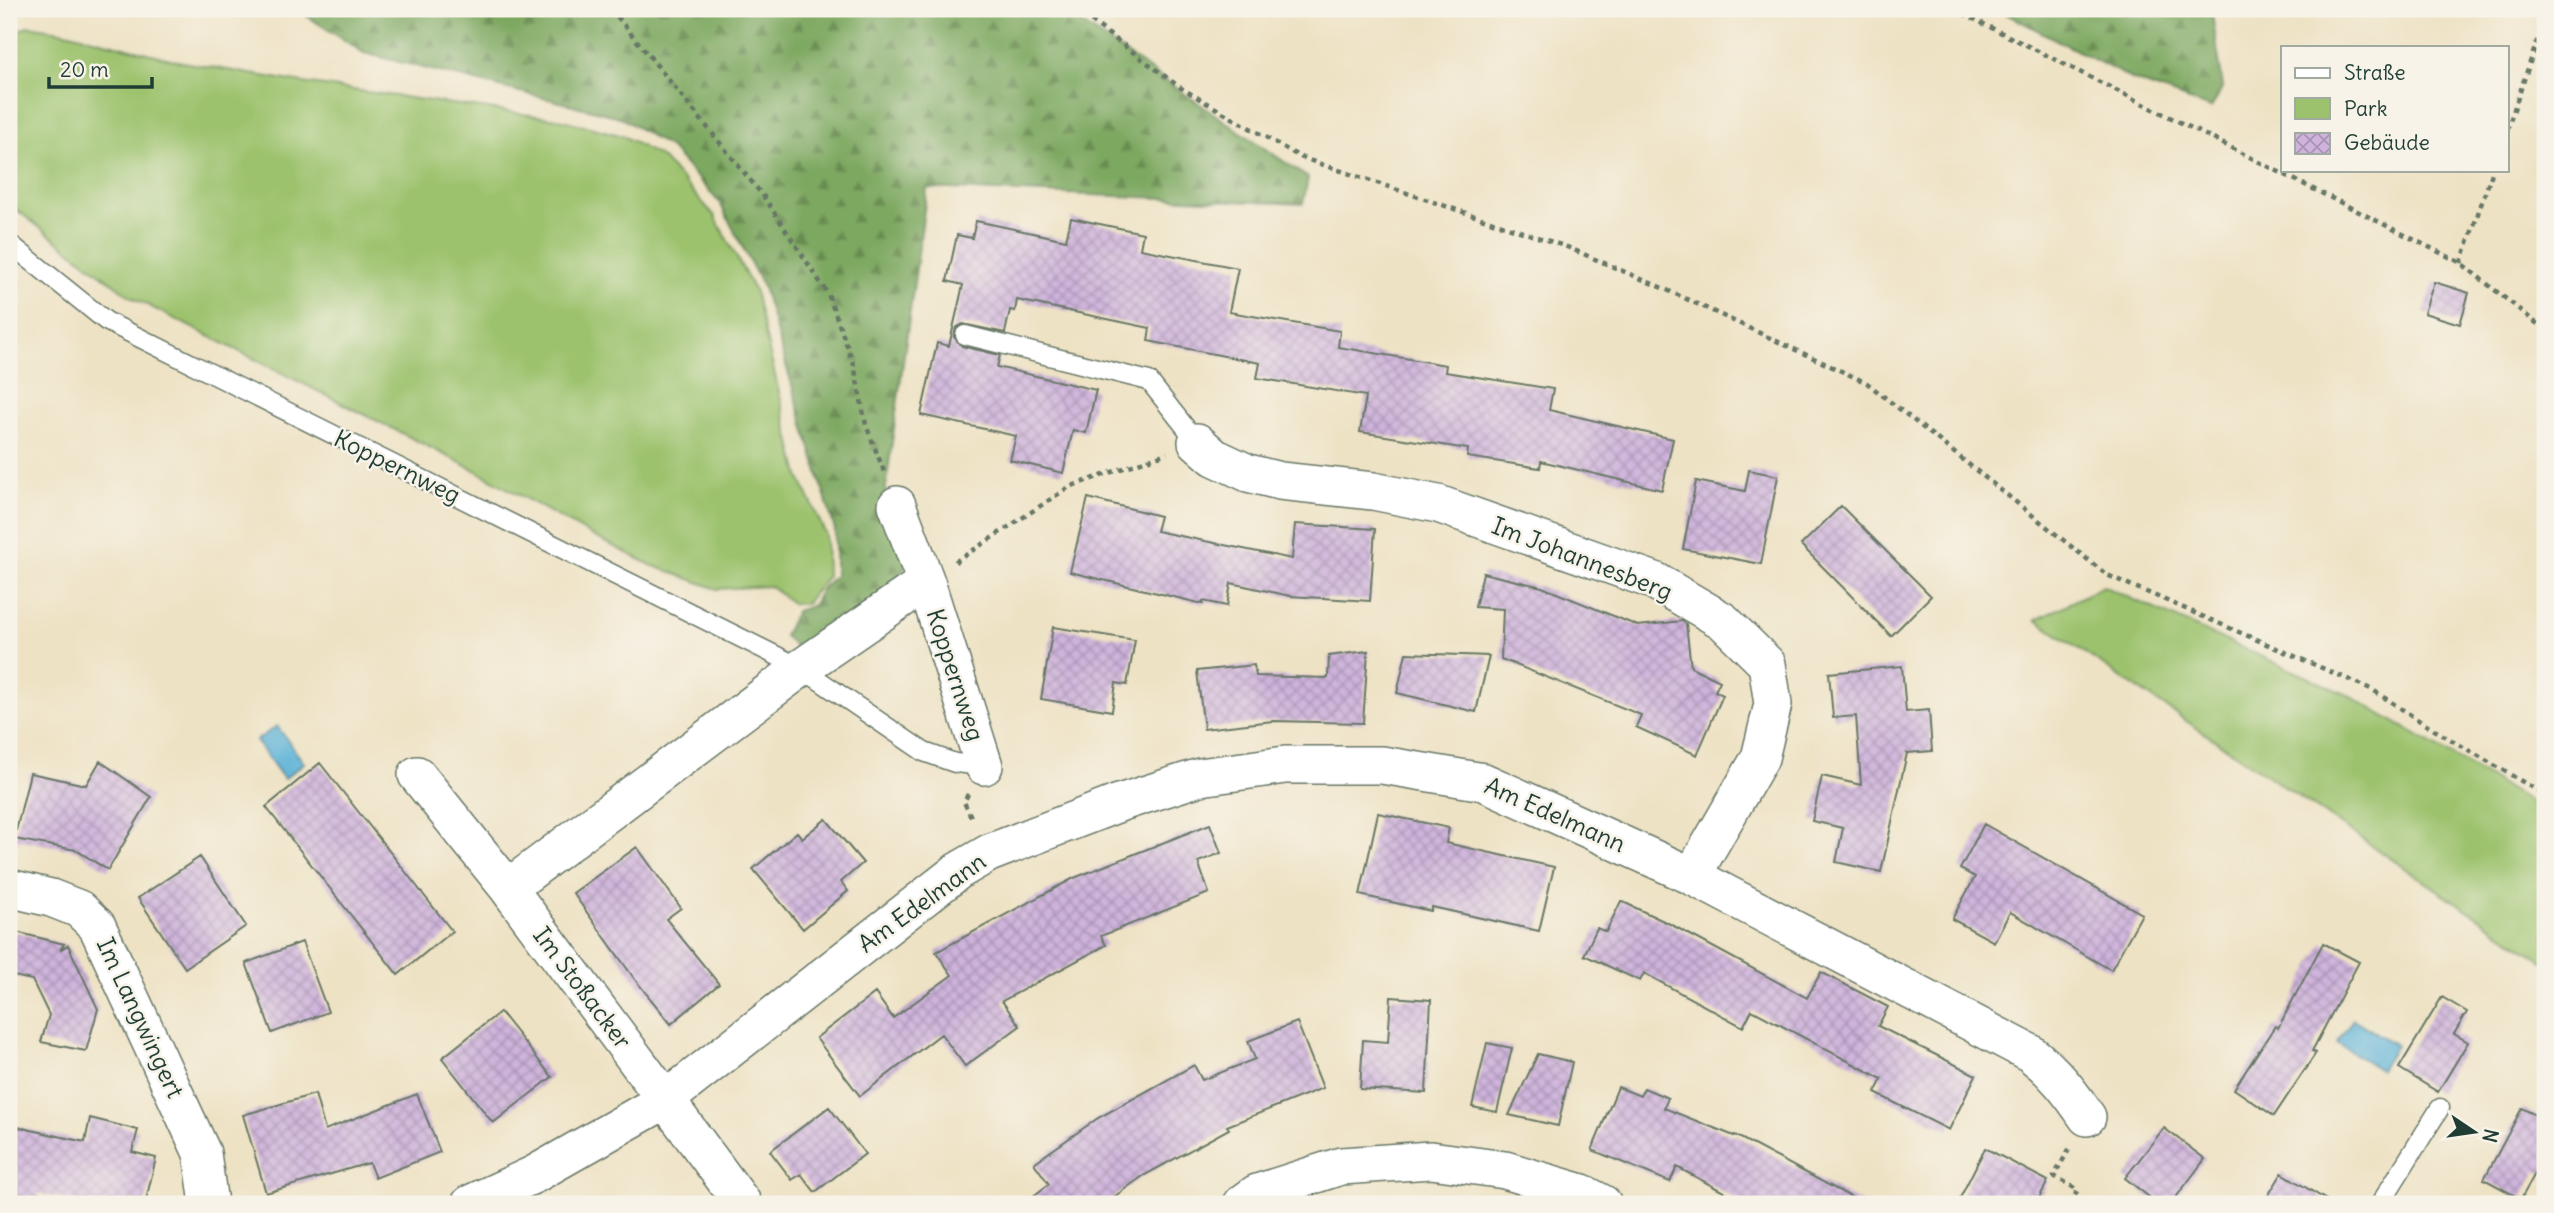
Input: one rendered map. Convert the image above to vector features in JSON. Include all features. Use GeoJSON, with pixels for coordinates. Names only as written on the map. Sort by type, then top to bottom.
{"type":"FeatureCollection","features":[{"type":"Feature","properties":{"kind":"street","name":"Im Johannesberg"},"geometry":{"type":"LineString","coordinates":[[1197,442],[1214,457],[1248,473],[1280,481],[1373,491],[1438,504],[1655,581],[1723,621],[1768,664],[1773,704],[1760,758],[1692,876]]}},
{"type":"Feature","properties":{"kind":"street","name":"Koppernweg"},"geometry":{"type":"LineString","coordinates":[[897,505],[926,582],[984,766]]}},
{"type":"Feature","properties":{"kind":"street","name":"Koppernweg"},"geometry":{"type":"LineString","coordinates":[[508,888],[801,668],[926,582]]}},
{"type":"Feature","properties":{"kind":"street","name":"Am Edelmann"},"geometry":{"type":"LineString","coordinates":[[470,1204],[535,1174],[665,1100],[958,871],[989,853],[1119,803],[1200,777],[1285,765],[1382,765],[1484,782],[1692,876],[2030,1053],[2050,1069],[2069,1090],[2087,1117]]}},
{"type":"Feature","properties":{"kind":"street","name":"Im Stoßacker"},"geometry":{"type":"LineString","coordinates":[[417,775],[508,888],[743,1204]]}},
{"type":"Feature","properties":{"kind":"street","name":"Im Langwingert"},"geometry":{"type":"LineString","coordinates":[[9,888],[51,898],[79,909],[97,926],[202,1153],[209,1204]]}},
{"type":"Feature","properties":{"kind":"street"},"geometry":{"type":"LineString","coordinates":[[1242,1204],[1257,1193],[1342,1166],[1431,1160],[1505,1170],[1582,1193],[1603,1204]]}},
{"type":"Feature","properties":{"kind":"lane","name":"Koppernweg"},"geometry":{"type":"LineString","coordinates":[[9,243],[106,321],[801,668],[924,751],[955,763],[984,766]]}},
{"type":"Feature","properties":{"kind":"lane"},"geometry":{"type":"LineString","coordinates":[[965,335],[1149,381],[1197,442]]}},
{"type":"Feature","properties":{"kind":"lane"},"geometry":{"type":"LineString","coordinates":[[2380,1204],[2440,1108]]}},
{"type":"Feature","properties":{"kind":"path"},"geometry":{"type":"LineString","coordinates":[[611,9],[764,197],[828,294],[854,365],[866,425],[897,505]]}},
{"type":"Feature","properties":{"kind":"path"},"geometry":{"type":"LineString","coordinates":[[1074,9],[1181,88],[1300,158],[1567,247],[1667,290],[1867,383],[2107,575],[2373,690],[2545,795]]}},
{"type":"Feature","properties":{"kind":"path"},"geometry":{"type":"LineString","coordinates":[[1954,9],[2461,263],[2545,330]]}},
{"type":"Feature","properties":{"kind":"path"},"geometry":{"type":"LineString","coordinates":[[2508,127],[2545,18]]}},
{"type":"Feature","properties":{"kind":"path"},"geometry":{"type":"LineString","coordinates":[[2461,263],[2492,172]]}},
{"type":"Feature","properties":{"kind":"path"},"geometry":{"type":"LineString","coordinates":[[926,582],[1069,487],[1197,442]]}},
{"type":"Feature","properties":{"kind":"path"},"geometry":{"type":"LineString","coordinates":[[984,766],[964,802],[989,853]]}},
{"type":"Feature","properties":{"kind":"path"},"geometry":{"type":"LineString","coordinates":[[2070,1204],[2078,1190],[2054,1176],[2087,1117]]}},
{"type":"Feature","properties":{"kind":"green space"},"geometry":{"type":"Polygon","coordinates":[[[296,9],[1061,9],[1308,178],[1303,204],[927,188],[883,508],[906,565],[895,584],[804,654],[784,636],[796,611],[812,606],[822,588],[835,576],[835,530],[763,287],[720,203],[670,148],[620,117],[364,53],[296,9]]]}},
{"type":"Feature","properties":{"kind":"green space"},"geometry":{"type":"Polygon","coordinates":[[[1997,9],[2206,9],[2212,14],[2223,87],[2211,108],[2134,80],[1997,9]]]}},
{"type":"Feature","properties":{"kind":"green space"},"geometry":{"type":"Polygon","coordinates":[[[29,26],[66,32],[182,62],[303,83],[559,119],[623,136],[662,158],[714,215],[755,292],[799,476],[826,535],[827,577],[805,604],[793,604],[770,586],[717,589],[651,565],[471,468],[131,297],[9,204],[9,35],[29,26]]]}},
{"type":"Feature","properties":{"kind":"green space"},"geometry":{"type":"Polygon","coordinates":[[[2103,586],[2348,695],[2545,810],[2545,962],[2036,620],[2103,586]]]}},
{"type":"Feature","properties":{"kind":"water"},"geometry":{"type":"Polygon","coordinates":[[[277,726],[304,763],[284,779],[256,741],[277,726]]]}},
{"type":"Feature","properties":{"kind":"water"},"geometry":{"type":"Polygon","coordinates":[[[2353,1019],[2396,1045],[2380,1070],[2337,1043],[2353,1019]]]}},
{"type":"Feature","properties":{"kind":"building"},"geometry":{"type":"Polygon","coordinates":[[[1071,218],[1143,233],[1140,249],[1238,268],[1229,312],[1340,331],[1338,347],[1446,365],[1445,372],[1553,389],[1549,410],[1673,439],[1662,490],[1541,461],[1540,468],[1467,457],[1468,449],[1360,432],[1366,396],[1257,378],[1260,363],[1148,341],[1150,328],[1017,300],[1015,311],[1010,310],[1005,333],[963,324],[956,328],[954,337],[962,346],[1000,355],[997,367],[1096,390],[1086,433],[1073,430],[1063,473],[1010,460],[1016,436],[921,415],[937,343],[949,346],[963,285],[947,281],[957,235],[972,238],[976,221],[1066,240],[1071,218]]]}},
{"type":"Feature","properties":{"kind":"building"},"geometry":{"type":"Polygon","coordinates":[[[2434,282],[2469,293],[2460,324],[2424,313],[2434,282]]]}},
{"type":"Feature","properties":{"kind":"building"},"geometry":{"type":"Polygon","coordinates":[[[1749,470],[1778,476],[1761,564],[1683,549],[1696,481],[1745,491],[1749,470]]]}},
{"type":"Feature","properties":{"kind":"building"},"geometry":{"type":"Polygon","coordinates":[[[1088,498],[1160,516],[1156,531],[1292,559],[1295,524],[1375,529],[1370,601],[1290,596],[1231,583],[1227,606],[1203,601],[1203,604],[1070,572],[1088,498]]]}},
{"type":"Feature","properties":{"kind":"building"},"geometry":{"type":"Polygon","coordinates":[[[1841,506],[1931,596],[1891,636],[1801,545],[1841,506]]]}},
{"type":"Feature","properties":{"kind":"building"},"geometry":{"type":"Polygon","coordinates":[[[1483,573],[1542,587],[1638,626],[1682,621],[1686,624],[1691,667],[1720,681],[1715,691],[1723,695],[1697,755],[1636,727],[1641,715],[1501,659],[1503,609],[1475,607],[1483,573]]]}},
{"type":"Feature","properties":{"kind":"building"},"geometry":{"type":"Polygon","coordinates":[[[1053,627],[1135,640],[1127,685],[1116,683],[1112,711],[1041,699],[1053,627]]]}},
{"type":"Feature","properties":{"kind":"building"},"geometry":{"type":"Polygon","coordinates":[[[1368,651],[1363,723],[1273,721],[1204,729],[1197,671],[1254,665],[1256,676],[1328,678],[1329,656],[1368,651]]]}},
{"type":"Feature","properties":{"kind":"building"},"geometry":{"type":"Polygon","coordinates":[[[1406,653],[1489,656],[1476,712],[1397,693],[1406,653]]]}},
{"type":"Feature","properties":{"kind":"building"},"geometry":{"type":"Polygon","coordinates":[[[1902,666],[1906,712],[1929,710],[1932,751],[1907,753],[1881,872],[1836,862],[1843,828],[1812,821],[1822,776],[1861,785],[1856,716],[1833,718],[1829,673],[1902,666]]]}},
{"type":"Feature","properties":{"kind":"building"},"geometry":{"type":"Polygon","coordinates":[[[100,761],[151,797],[108,870],[76,850],[14,839],[30,773],[86,785],[100,761]]]}},
{"type":"Feature","properties":{"kind":"building"},"geometry":{"type":"Polygon","coordinates":[[[320,763],[452,931],[398,975],[266,807],[320,763]]]}},
{"type":"Feature","properties":{"kind":"building"},"geometry":{"type":"Polygon","coordinates":[[[1378,813],[1449,828],[1446,843],[1554,867],[1539,931],[1432,907],[1431,911],[1360,895],[1378,813]]]}},
{"type":"Feature","properties":{"kind":"building"},"geometry":{"type":"Polygon","coordinates":[[[826,819],[863,863],[841,882],[848,891],[803,929],[753,869],[797,832],[802,838],[826,819]]]}},
{"type":"Feature","properties":{"kind":"building"},"geometry":{"type":"Polygon","coordinates":[[[1210,824],[1221,853],[1198,862],[1209,893],[1101,936],[1106,945],[1002,1001],[1020,1026],[965,1066],[941,1034],[860,1096],[816,1038],[875,993],[893,1018],[952,975],[936,952],[1074,878],[1210,824]]]}},
{"type":"Feature","properties":{"kind":"building"},"geometry":{"type":"Polygon","coordinates":[[[1984,824],[2142,914],[2111,970],[2010,912],[1994,942],[1952,919],[1975,877],[1960,869],[1984,824]]]}},
{"type":"Feature","properties":{"kind":"building"},"geometry":{"type":"Polygon","coordinates":[[[637,847],[681,908],[666,919],[719,984],[671,1024],[636,981],[573,893],[637,847]]]}},
{"type":"Feature","properties":{"kind":"building"},"geometry":{"type":"Polygon","coordinates":[[[200,857],[246,926],[185,968],[138,898],[200,857]]]}},
{"type":"Feature","properties":{"kind":"building"},"geometry":{"type":"Polygon","coordinates":[[[1621,901],[1672,925],[1807,998],[1821,972],[1888,1007],[1878,1026],[1976,1075],[1949,1130],[1875,1093],[1882,1079],[1752,1010],[1743,1027],[1644,973],[1640,981],[1584,955],[1597,928],[1606,932],[1621,901]]]}},
{"type":"Feature","properties":{"kind":"building"},"geometry":{"type":"Polygon","coordinates":[[[16,932],[64,944],[60,950],[68,945],[98,1009],[86,1051],[41,1042],[49,1015],[32,980],[9,975],[9,952],[16,932]]]}},
{"type":"Feature","properties":{"kind":"building"},"geometry":{"type":"Polygon","coordinates":[[[302,942],[328,1012],[272,1033],[246,963],[302,942]]]}},
{"type":"Feature","properties":{"kind":"building"},"geometry":{"type":"Polygon","coordinates":[[[2323,943],[2359,962],[2312,1051],[2316,1053],[2274,1116],[2234,1089],[2275,1026],[2278,1028],[2323,943]]]}},
{"type":"Feature","properties":{"kind":"building"},"geometry":{"type":"Polygon","coordinates":[[[1391,997],[1431,1000],[1426,1093],[1360,1089],[1363,1040],[1388,1042],[1391,997]]]}},
{"type":"Feature","properties":{"kind":"building"},"geometry":{"type":"Polygon","coordinates":[[[2442,997],[2467,1012],[2454,1034],[2468,1042],[2438,1092],[2399,1068],[2442,997]]]}},
{"type":"Feature","properties":{"kind":"building"},"geometry":{"type":"Polygon","coordinates":[[[500,1012],[552,1077],[493,1123],[442,1058],[500,1012]]]}},
{"type":"Feature","properties":{"kind":"building"},"geometry":{"type":"Polygon","coordinates":[[[1297,1022],[1323,1088],[1227,1126],[1229,1129],[1143,1176],[1104,1204],[1023,1204],[1049,1184],[1034,1163],[1098,1118],[1194,1065],[1202,1080],[1255,1059],[1248,1041],[1297,1022]]]}},
{"type":"Feature","properties":{"kind":"building"},"geometry":{"type":"Polygon","coordinates":[[[1487,1043],[1512,1048],[1497,1112],[1472,1107],[1487,1043]]]}},
{"type":"Feature","properties":{"kind":"building"},"geometry":{"type":"Polygon","coordinates":[[[1538,1054],[1572,1062],[1558,1126],[1509,1115],[1538,1054]]]}},
{"type":"Feature","properties":{"kind":"building"},"geometry":{"type":"Polygon","coordinates":[[[1618,1087],[1640,1096],[1644,1088],[1668,1098],[1664,1108],[1735,1135],[1864,1204],[1746,1204],[1677,1167],[1670,1182],[1592,1150],[1618,1087]]]}},
{"type":"Feature","properties":{"kind":"building"},"geometry":{"type":"Polygon","coordinates":[[[315,1094],[325,1130],[417,1094],[440,1152],[375,1178],[369,1163],[266,1193],[243,1115],[315,1094]]]}},
{"type":"Feature","properties":{"kind":"building"},"geometry":{"type":"Polygon","coordinates":[[[829,1107],[865,1154],[815,1192],[801,1174],[792,1180],[770,1151],[829,1107]]]}},
{"type":"Feature","properties":{"kind":"building"},"geometry":{"type":"Polygon","coordinates":[[[2522,1108],[2545,1120],[2545,1174],[2537,1170],[2521,1199],[2484,1179],[2522,1108]]]}},
{"type":"Feature","properties":{"kind":"building"},"geometry":{"type":"Polygon","coordinates":[[[90,1118],[138,1130],[132,1152],[156,1158],[145,1204],[84,1204],[38,1193],[36,1204],[9,1199],[9,1125],[85,1142],[90,1118]]]}},
{"type":"Feature","properties":{"kind":"building"},"geometry":{"type":"Polygon","coordinates":[[[2164,1128],[2205,1159],[2171,1204],[2158,1204],[2125,1178],[2164,1128]]]}},
{"type":"Feature","properties":{"kind":"building"},"geometry":{"type":"Polygon","coordinates":[[[1985,1148],[2048,1181],[2036,1204],[1957,1204],[1985,1148]]]}},
{"type":"Feature","properties":{"kind":"building"},"geometry":{"type":"Polygon","coordinates":[[[2282,1173],[2333,1204],[2263,1204],[2282,1173]]]}}]}
